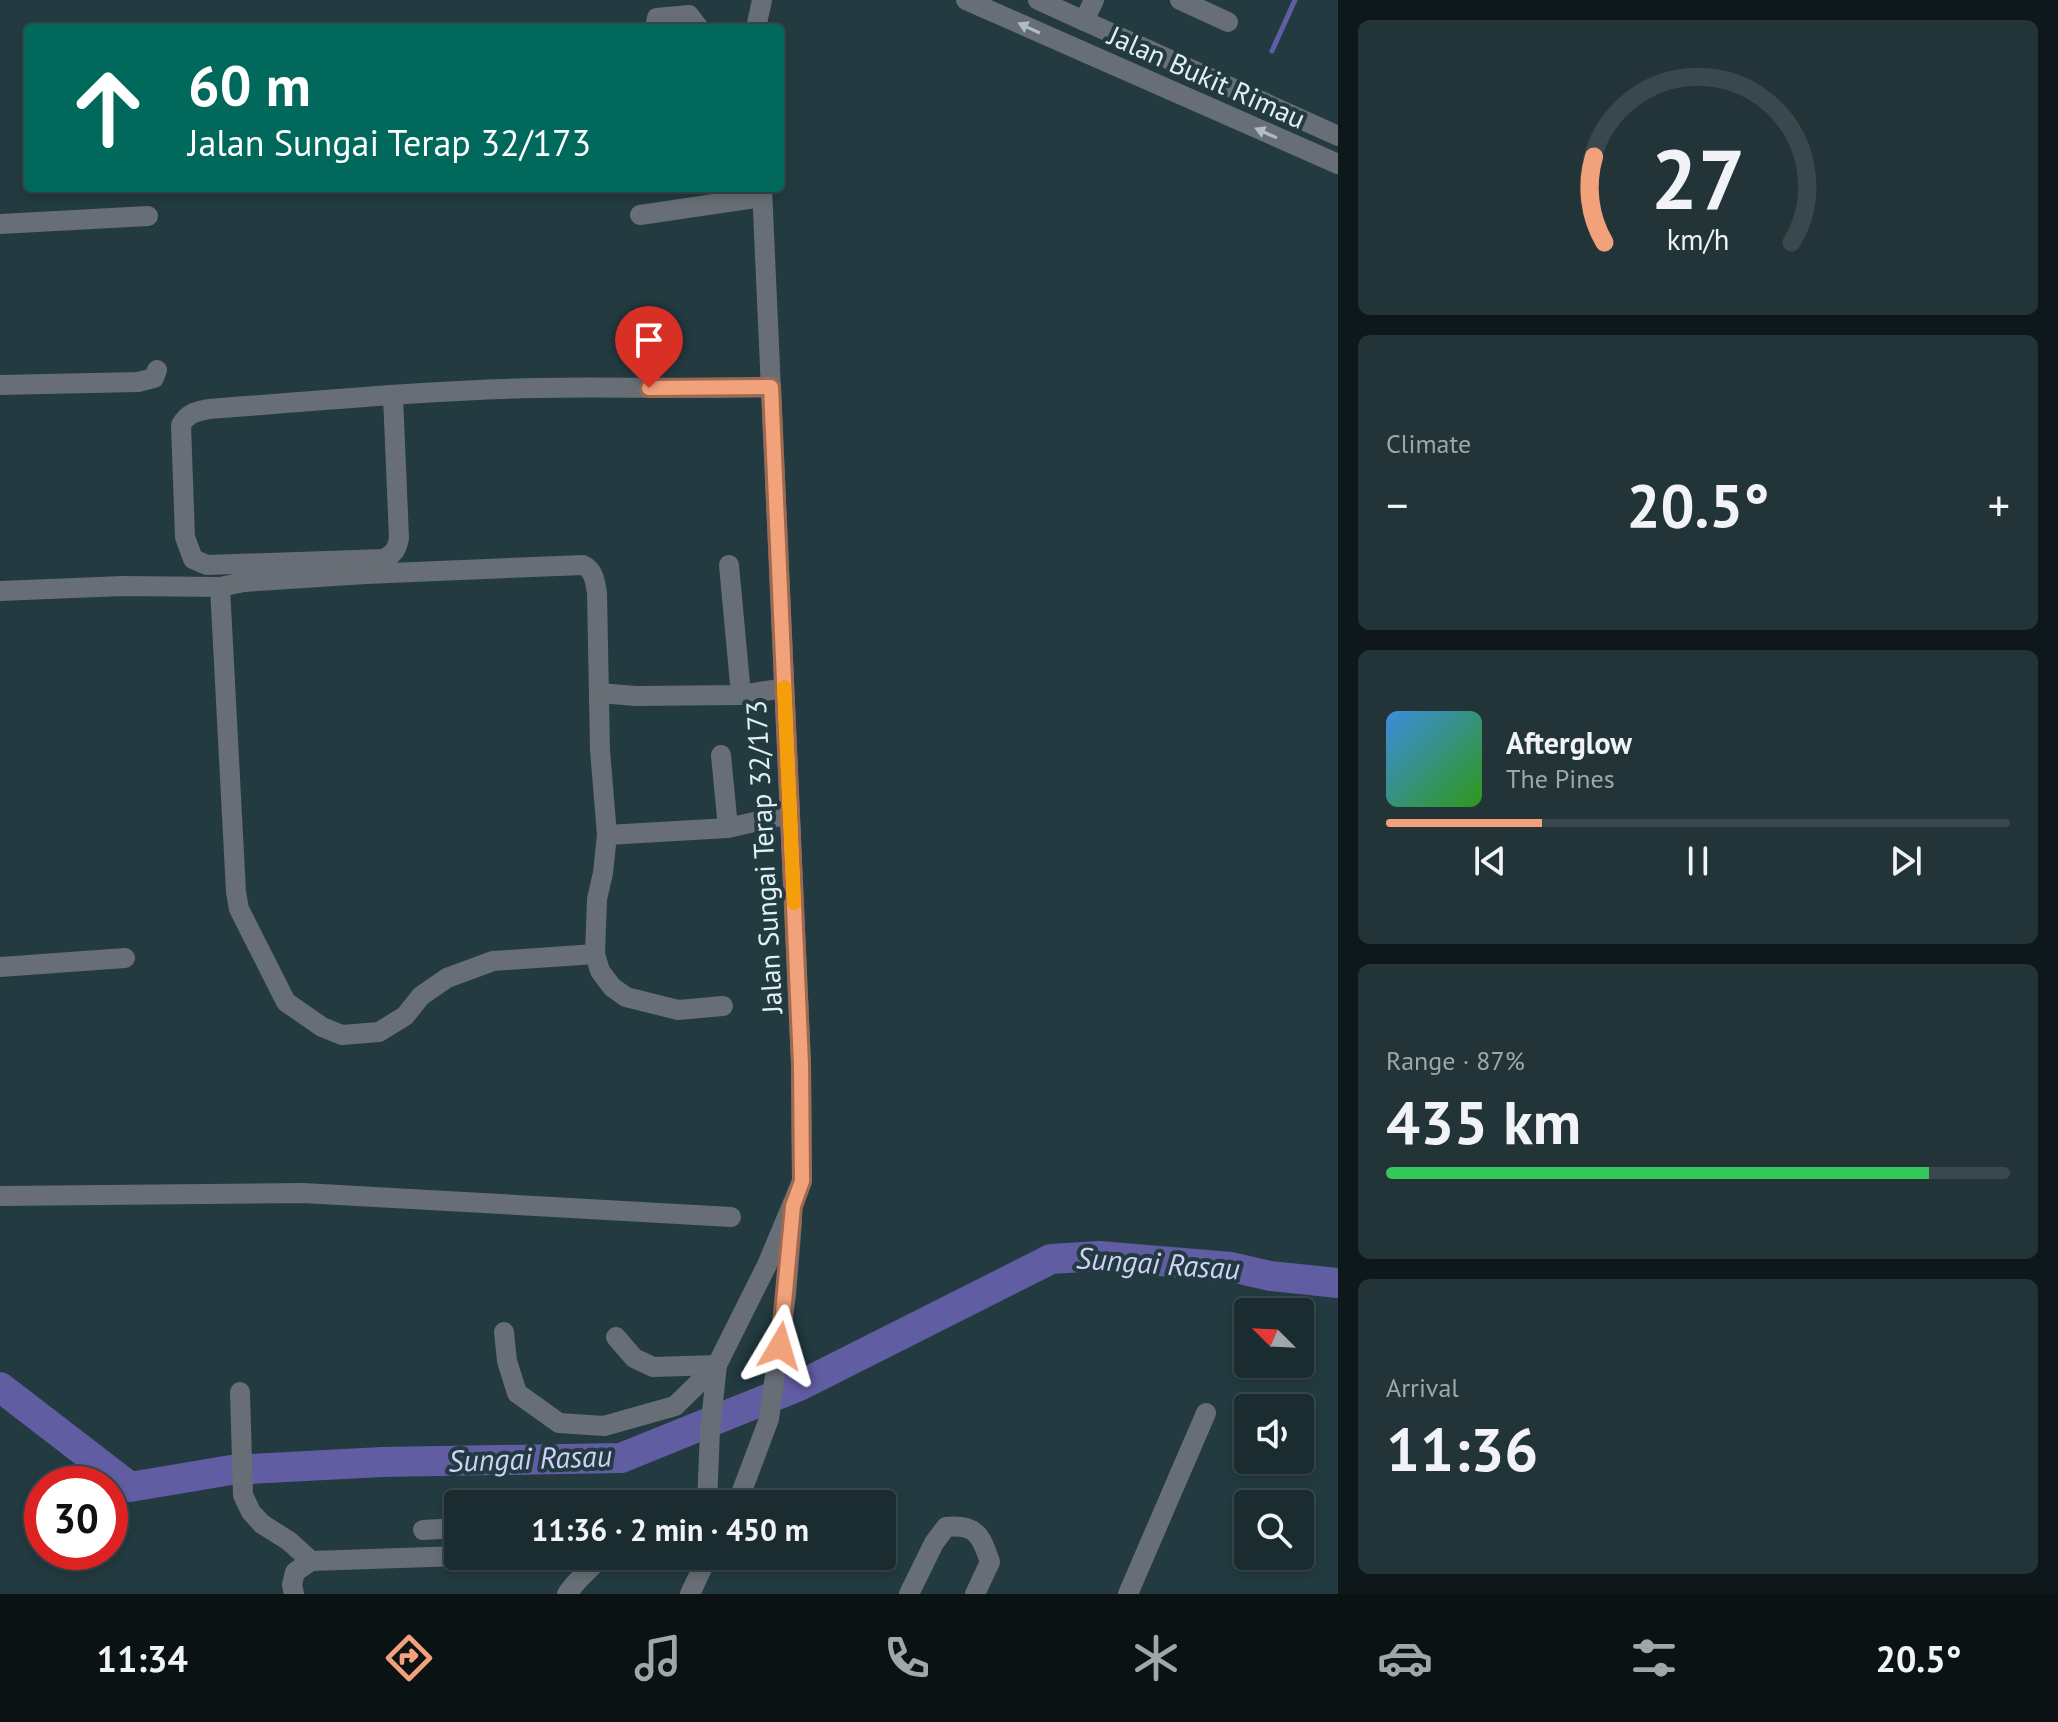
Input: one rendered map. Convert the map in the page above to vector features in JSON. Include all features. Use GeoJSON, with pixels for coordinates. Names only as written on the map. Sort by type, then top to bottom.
{"type":"FeatureCollection","features":[{"type":"Feature","properties":{"kind":"street"},"geometry":{"type":"LineString","coordinates":[[754,0],[755,24]]}},
{"type":"Feature","properties":{"kind":"street"},"geometry":{"type":"LineString","coordinates":[[756,24],[762,0]]}},
{"type":"Feature","properties":{"kind":"street","name":"Jalan Bukit Rimau"},"geometry":{"type":"LineString","coordinates":[[966,0],[1338,164]]}},
{"type":"Feature","properties":{"kind":"street","name":"Jalan Bukit Rimau"},"geometry":{"type":"LineString","coordinates":[[1038,0],[1338,136]]}},
{"type":"Feature","properties":{"kind":"street"},"geometry":{"type":"LineString","coordinates":[[1084,21],[1094,0]]}},
{"type":"Feature","properties":{"kind":"street"},"geometry":{"type":"LineString","coordinates":[[1180,0],[1228,22]]}},
{"type":"Feature","properties":{"kind":"street"},"geometry":{"type":"LineString","coordinates":[[656,24],[657,18],[689,15],[696,24]]}},
{"type":"Feature","properties":{"kind":"street"},"geometry":{"type":"LineString","coordinates":[[640,215],[762,192]]}},
{"type":"Feature","properties":{"kind":"street","name":"Jalan Sungai Terap 32/173"},"geometry":{"type":"LineString","coordinates":[[708,1490],[717,1365],[802,1181],[801,1079],[762,192]]}},
{"type":"Feature","properties":{"kind":"street"},"geometry":{"type":"LineString","coordinates":[[0,224],[148,216]]}},
{"type":"Feature","properties":{"kind":"street"},"geometry":{"type":"LineString","coordinates":[[0,385],[138,382],[154,378],[157,370]]}},
{"type":"Feature","properties":{"kind":"street"},"geometry":{"type":"LineString","coordinates":[[393,396],[399,538],[391,556],[384,559],[207,565],[193,559],[185,537],[181,466],[181,425],[187,415],[209,409],[393,396],[538,388],[771,387]]}},
{"type":"Feature","properties":{"kind":"street"},"geometry":{"type":"LineString","coordinates":[[0,591],[123,586],[220,587],[244,582],[366,574],[583,565],[592,573],[597,593],[607,835],[597,899],[595,954],[600,971],[612,987],[626,997],[678,1010],[723,1006]]}},
{"type":"Feature","properties":{"kind":"street"},"geometry":{"type":"LineString","coordinates":[[729,565],[741,695]]}},
{"type":"Feature","properties":{"kind":"street"},"geometry":{"type":"LineString","coordinates":[[220,587],[236,892],[248,929],[286,1002],[322,1027],[342,1035],[379,1032],[405,1016],[421,996],[447,978],[493,961],[595,954]]}},
{"type":"Feature","properties":{"kind":"street"},"geometry":{"type":"LineString","coordinates":[[599,693],[636,696],[741,695],[784,688]]}},
{"type":"Feature","properties":{"kind":"street"},"geometry":{"type":"LineString","coordinates":[[721,755],[728,828]]}},
{"type":"Feature","properties":{"kind":"street"},"geometry":{"type":"LineString","coordinates":[[607,835],[728,828],[790,814]]}},
{"type":"Feature","properties":{"kind":"street"},"geometry":{"type":"LineString","coordinates":[[0,967],[125,958]]}},
{"type":"Feature","properties":{"kind":"street"},"geometry":{"type":"LineString","coordinates":[[0,1196],[303,1193],[731,1217]]}},
{"type":"Feature","properties":{"kind":"street"},"geometry":{"type":"LineString","coordinates":[[742,1490],[769,1419],[777,1371],[793,1206]]}},
{"type":"Feature","properties":{"kind":"street"},"geometry":{"type":"LineString","coordinates":[[504,1332],[507,1361],[517,1393],[559,1423],[604,1426],[675,1406],[717,1365]]}},
{"type":"Feature","properties":{"kind":"street"},"geometry":{"type":"LineString","coordinates":[[616,1337],[634,1358],[653,1367],[717,1365]]}},
{"type":"Feature","properties":{"kind":"street"},"geometry":{"type":"LineString","coordinates":[[240,1392],[243,1495],[251,1512],[262,1524],[289,1541],[311,1561],[407,1570],[444,1560]]}},
{"type":"Feature","properties":{"kind":"street"},"geometry":{"type":"LineString","coordinates":[[1128,1594],[1206,1413]]}},
{"type":"Feature","properties":{"kind":"street"},"geometry":{"type":"LineString","coordinates":[[909,1594],[934,1543],[946,1527],[961,1525],[975,1531],[983,1542],[990,1562],[975,1594]]}},
{"type":"Feature","properties":{"kind":"street"},"geometry":{"type":"LineString","coordinates":[[423,1530],[444,1529]]}},
{"type":"Feature","properties":{"kind":"street"},"geometry":{"type":"LineString","coordinates":[[294,1594],[292,1585],[295,1572],[311,1561]]}},
{"type":"Feature","properties":{"kind":"street"},"geometry":{"type":"LineString","coordinates":[[567,1594],[586,1570]]}},
{"type":"Feature","properties":{"kind":"street"},"geometry":{"type":"LineString","coordinates":[[690,1594],[699,1570]]}},
{"type":"Feature","properties":{"kind":"waterway"},"geometry":{"type":"LineString","coordinates":[[1272,51],[1295,0]]}},
{"type":"Feature","properties":{"kind":"waterway","name":"Sungai Rasau"},"geometry":{"type":"LineString","coordinates":[[0,1387],[130,1487],[231,1470],[382,1462],[621,1458],[799,1386],[1051,1259],[1099,1256],[1231,1267],[1270,1276],[1338,1283]]}},
{"type":"Feature","properties":{"kind":"slow traffic"},"geometry":{"type":"LineString","coordinates":[[784,687],[794,903]]}},
{"type":"Feature","properties":{"kind":"route"},"geometry":{"type":"LineString","coordinates":[[649,388],[771,387],[801,1064],[802,1181],[793,1206],[780,1346]]}}]}
